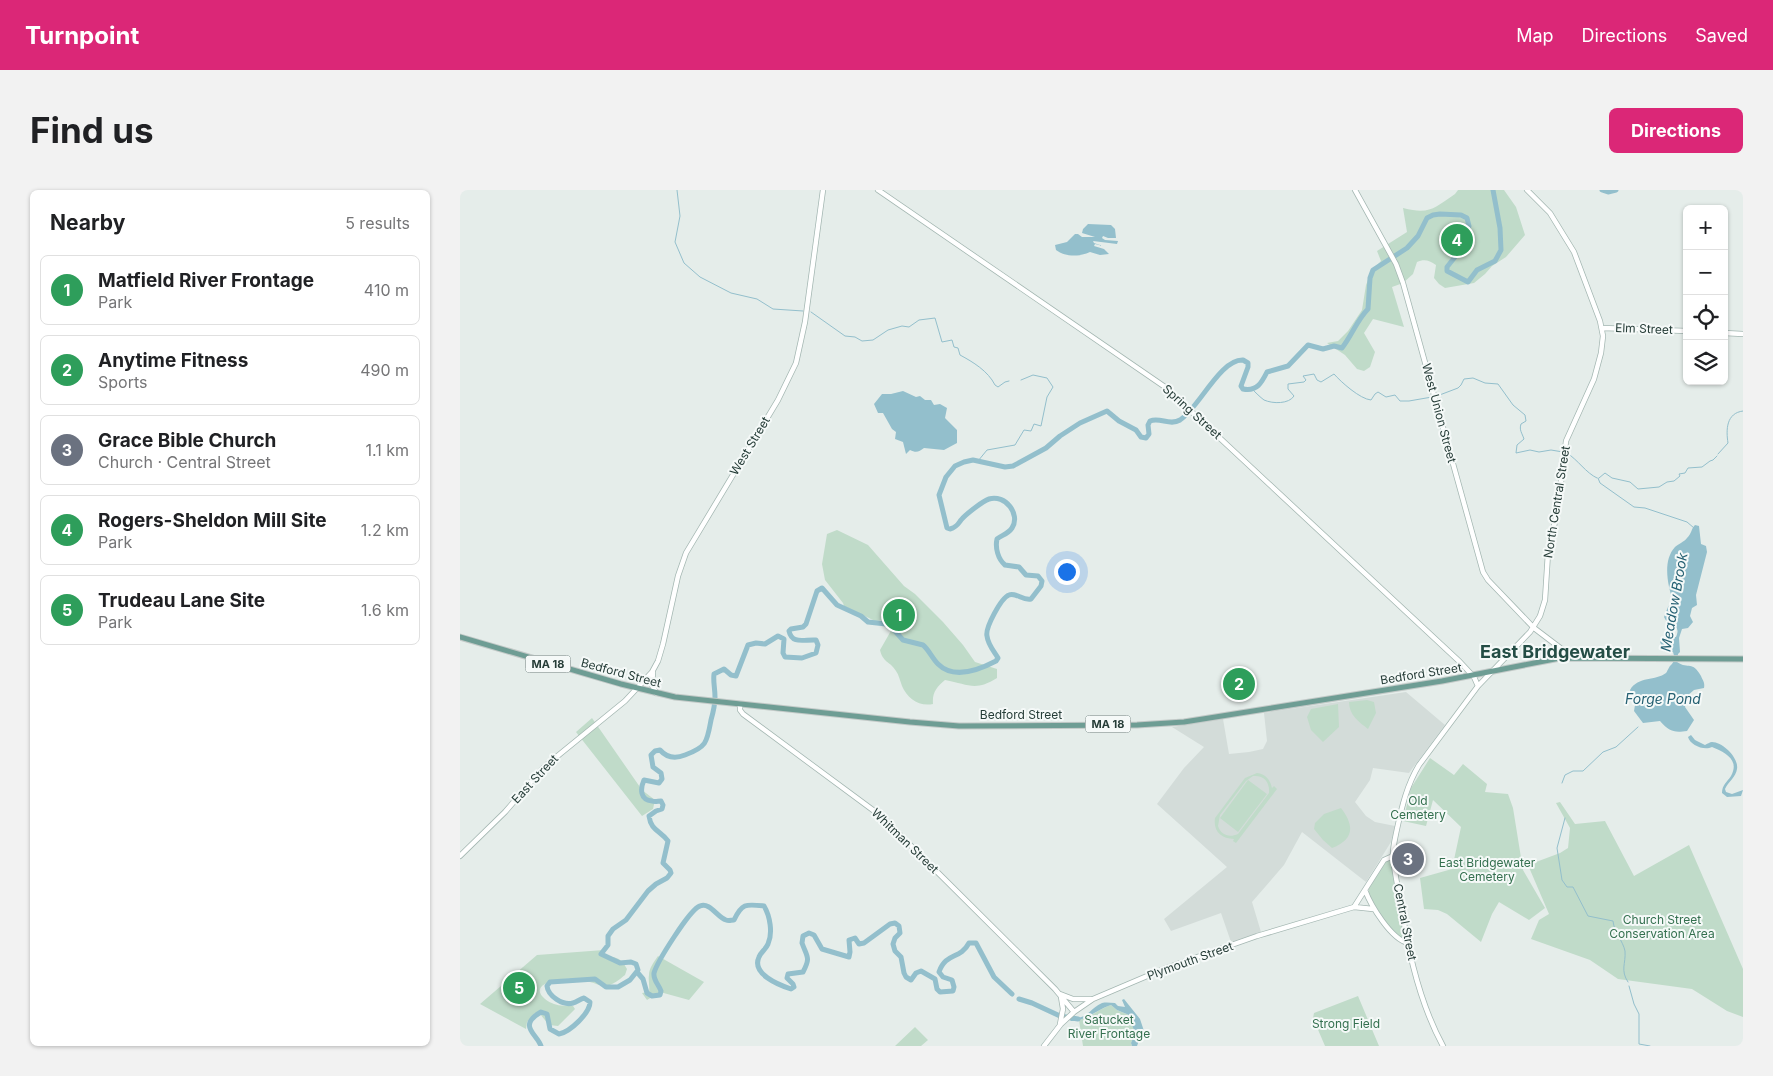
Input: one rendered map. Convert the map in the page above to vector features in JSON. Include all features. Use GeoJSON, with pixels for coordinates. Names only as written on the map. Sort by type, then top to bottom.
{"type":"FeatureCollection","features":[{"type":"Feature","properties":{"kind":"main road","name":"West Street"},"geometry":{"type":"LineString","coordinates":[[638,688],[656,664],[665,638],[678,576],[686,553],[778,400],[798,357],[806,315],[823,190]]}},
{"type":"Feature","properties":{"kind":"main road","name":"Spring Street"},"geometry":{"type":"LineString","coordinates":[[878,190],[1159,382],[1188,406],[1460,662],[1473,676],[1478,686]]}},
{"type":"Feature","properties":{"kind":"main road","name":"West Union Street"},"geometry":{"type":"LineString","coordinates":[[1354,190],[1404,283],[1483,572],[1488,580],[1534,628],[1563,650],[1569,658]]}},
{"type":"Feature","properties":{"kind":"main road","name":"North Central Street"},"geometry":{"type":"LineString","coordinates":[[1490,672],[1534,628],[1540,616],[1545,600],[1548,553],[1558,508],[1568,433],[1597,372],[1602,347],[1602,328],[1598,312],[1571,246],[1550,212],[1527,190]]}},
{"type":"Feature","properties":{"kind":"main road","name":"Elm Street"},"geometry":{"type":"LineString","coordinates":[[1602,328],[1683,331]]}},
{"type":"Feature","properties":{"kind":"main road"},"geometry":{"type":"LineString","coordinates":[[1728,333],[1743,334]]}},
{"type":"Feature","properties":{"kind":"main road","name":"Bedford Street"},"geometry":{"type":"LineString","coordinates":[[460,637],[656,693],[719,702],[946,725],[1143,725],[1195,721],[1473,676],[1562,658],[1743,658]]}},
{"type":"Feature","properties":{"kind":"main road"},"geometry":{"type":"LineString","coordinates":[[1556,646],[1562,658]]}},
{"type":"Feature","properties":{"kind":"main road"},"geometry":{"type":"LineString","coordinates":[[656,664],[652,687],[656,693]]}},
{"type":"Feature","properties":{"kind":"main road","name":"Central Street"},"geometry":{"type":"LineString","coordinates":[[1443,1046],[1421,997],[1408,943],[1393,856],[1403,803],[1410,780],[1431,748],[1490,672]]}},
{"type":"Feature","properties":{"kind":"main road","name":"East Street"},"geometry":{"type":"LineString","coordinates":[[460,856],[504,812],[544,767],[638,688]]}},
{"type":"Feature","properties":{"kind":"main road","name":"Whitman Street"},"geometry":{"type":"LineString","coordinates":[[740,704],[740,710],[743,714],[885,820],[1059,994],[1073,1013]]}},
{"type":"Feature","properties":{"kind":"main road"},"geometry":{"type":"LineString","coordinates":[[1354,907],[1384,860],[1393,856]]}},
{"type":"Feature","properties":{"kind":"main road"},"geometry":{"type":"LineString","coordinates":[[1365,890],[1373,909],[1398,938],[1408,943]]}},
{"type":"Feature","properties":{"kind":"main road","name":"Plymouth Street"},"geometry":{"type":"LineString","coordinates":[[1044,1046],[1063,1018],[1093,999],[1175,965],[1257,936],[1354,907],[1373,909]]}},
{"type":"Feature","properties":{"kind":"main road"},"geometry":{"type":"LineString","coordinates":[[1059,994],[1073,999],[1093,999]]}},
{"type":"Feature","properties":{"kind":"main road"},"geometry":{"type":"LineString","coordinates":[[1059,994],[1063,1004],[1063,1018]]}},
{"type":"Feature","properties":{"kind":"shaded area"},"geometry":{"type":"Polygon","coordinates":[[[1406,692],[1445,725],[1409,773],[1373,768],[1370,780],[1355,802],[1366,816],[1375,822],[1395,826],[1391,842],[1366,882],[1302,832],[1284,865],[1252,902],[1261,932],[1231,942],[1221,913],[1171,931],[1164,919],[1227,867],[1157,804],[1184,768],[1204,747],[1172,727],[1223,719],[1229,754],[1249,752],[1263,749],[1267,741],[1264,713],[1406,692]]]}},
{"type":"Feature","properties":{"kind":"green space"},"geometry":{"type":"Polygon","coordinates":[[[1458,190],[1504,190],[1516,207],[1525,235],[1506,257],[1492,266],[1474,283],[1445,288],[1434,278],[1436,265],[1427,260],[1417,262],[1413,274],[1403,283],[1392,287],[1404,327],[1373,319],[1364,333],[1375,352],[1370,367],[1364,371],[1357,369],[1345,355],[1327,343],[1338,341],[1348,331],[1362,310],[1366,285],[1372,270],[1381,261],[1377,251],[1407,232],[1403,208],[1420,211],[1431,209],[1455,194],[1458,190]]]}},
{"type":"Feature","properties":{"kind":"green space"},"geometry":{"type":"Polygon","coordinates":[[[837,530],[868,545],[904,586],[915,594],[943,622],[975,662],[997,669],[997,678],[977,686],[945,680],[933,696],[933,704],[918,703],[910,698],[904,690],[894,668],[885,660],[880,650],[896,622],[895,619],[875,621],[844,606],[825,580],[822,564],[827,534],[837,530]]]}},
{"type":"Feature","properties":{"kind":"green space"},"geometry":{"type":"Polygon","coordinates":[[[1367,700],[1374,702],[1376,713],[1368,729],[1358,721],[1349,707],[1349,702],[1367,700]]]}},
{"type":"Feature","properties":{"kind":"green space"},"geometry":{"type":"Polygon","coordinates":[[[1338,704],[1339,727],[1323,742],[1311,730],[1307,717],[1311,709],[1338,704]]]}},
{"type":"Feature","properties":{"kind":"green space"},"geometry":{"type":"Polygon","coordinates":[[[592,718],[642,790],[655,800],[653,809],[642,816],[576,732],[592,718]]]}},
{"type":"Feature","properties":{"kind":"green space","name":"East Bridgewater Cemetery"},"geometry":{"type":"Polygon","coordinates":[[[1430,758],[1454,775],[1463,764],[1487,784],[1485,792],[1508,794],[1513,808],[1523,870],[1545,908],[1529,920],[1499,902],[1481,942],[1447,914],[1438,910],[1424,909],[1420,878],[1452,869],[1461,827],[1433,800],[1426,826],[1403,821],[1411,788],[1430,758]]]}},
{"type":"Feature","properties":{"kind":"green space"},"geometry":{"type":"Polygon","coordinates":[[[1257,773],[1260,774],[1267,778],[1272,788],[1274,786],[1277,789],[1236,843],[1233,841],[1234,839],[1225,838],[1219,833],[1215,827],[1215,818],[1245,778],[1257,773]],[[1253,776],[1246,781],[1220,815],[1218,826],[1223,834],[1231,836],[1238,834],[1269,793],[1266,780],[1253,776]]]}},
{"type":"Feature","properties":{"kind":"green space"},"geometry":{"type":"Polygon","coordinates":[[[1248,780],[1267,794],[1238,832],[1220,818],[1248,780]]]}},
{"type":"Feature","properties":{"kind":"green space","name":"Church Street Conservation Area"},"geometry":{"type":"Polygon","coordinates":[[[1560,802],[1575,824],[1605,821],[1634,876],[1689,845],[1743,969],[1743,1017],[1727,1011],[1692,989],[1618,979],[1590,960],[1531,939],[1539,920],[1549,914],[1528,865],[1568,848],[1570,828],[1556,803],[1560,802]]]}},
{"type":"Feature","properties":{"kind":"green space"},"geometry":{"type":"Polygon","coordinates":[[[1341,808],[1348,820],[1350,831],[1345,840],[1332,848],[1314,829],[1315,823],[1324,814],[1341,808]]]}},
{"type":"Feature","properties":{"kind":"green space"},"geometry":{"type":"Polygon","coordinates":[[[1387,860],[1392,862],[1405,936],[1403,939],[1400,939],[1380,916],[1369,895],[1369,888],[1387,860]]]}},
{"type":"Feature","properties":{"kind":"green space"},"geometry":{"type":"Polygon","coordinates":[[[604,950],[605,956],[618,959],[623,962],[627,969],[625,975],[613,984],[603,986],[567,979],[556,980],[541,987],[540,993],[547,1001],[556,1005],[573,1006],[575,1009],[558,1026],[549,1025],[540,1014],[535,1013],[527,1022],[526,1029],[480,1004],[537,955],[604,950]]]}},
{"type":"Feature","properties":{"kind":"green space"},"geometry":{"type":"Polygon","coordinates":[[[658,956],[704,982],[689,1000],[660,992],[647,1000],[642,993],[649,992],[650,970],[658,956]]]}},
{"type":"Feature","properties":{"kind":"green space","name":"Strong Field"},"geometry":{"type":"Polygon","coordinates":[[[1358,996],[1379,1046],[1325,1046],[1313,1018],[1314,1013],[1358,996]]]}},
{"type":"Feature","properties":{"kind":"green space","name":"Satucket River Frontage"},"geometry":{"type":"Polygon","coordinates":[[[1111,1005],[1129,1015],[1135,1034],[1131,1043],[1132,1046],[1083,1046],[1079,1020],[1111,1005]]]}},
{"type":"Feature","properties":{"kind":"green space"},"geometry":{"type":"Polygon","coordinates":[[[915,1027],[928,1040],[921,1046],[895,1046],[915,1027]]]}},
{"type":"Feature","properties":{"kind":"water"},"geometry":{"type":"Polygon","coordinates":[[[1088,224],[1111,225],[1115,229],[1116,238],[1103,236],[1102,238],[1118,241],[1117,244],[1093,241],[1103,246],[1095,244],[1094,246],[1104,249],[1109,254],[1100,255],[1090,252],[1073,256],[1056,250],[1055,245],[1067,242],[1075,234],[1082,237],[1095,237],[1082,233],[1088,224]]]}},
{"type":"Feature","properties":{"kind":"water"},"geometry":{"type":"Polygon","coordinates":[[[903,391],[916,397],[920,396],[925,400],[931,400],[934,405],[940,404],[947,408],[945,418],[957,430],[957,443],[944,450],[924,448],[917,452],[910,450],[906,454],[903,442],[895,439],[896,432],[892,429],[883,413],[878,413],[874,404],[882,394],[903,391]]]}},
{"type":"Feature","properties":{"kind":"water","name":"Forge Pond"},"geometry":{"type":"Polygon","coordinates":[[[1695,525],[1699,526],[1701,544],[1706,546],[1707,552],[1696,595],[1697,605],[1692,608],[1690,616],[1693,622],[1688,628],[1682,629],[1679,638],[1680,652],[1677,662],[1695,668],[1704,682],[1704,688],[1694,690],[1687,696],[1685,707],[1694,720],[1687,731],[1678,732],[1669,729],[1660,721],[1643,723],[1634,711],[1635,705],[1630,690],[1642,681],[1666,673],[1674,661],[1673,652],[1665,652],[1660,642],[1664,637],[1676,637],[1677,633],[1676,627],[1664,617],[1673,601],[1667,574],[1668,559],[1675,547],[1689,536],[1695,525]]]}},
{"type":"Feature","properties":{"kind":"water"},"geometry":{"type":"Polygon","coordinates":[[[1691,735],[1695,740],[1705,745],[1712,742],[1716,743],[1729,751],[1735,760],[1737,769],[1725,789],[1726,792],[1732,794],[1743,790],[1741,796],[1727,797],[1722,793],[1733,770],[1734,765],[1730,757],[1712,747],[1701,748],[1694,745],[1688,737],[1691,735]]]}},
{"type":"Feature","properties":{"kind":"water"},"geometry":{"type":"Polygon","coordinates":[[[1124,999],[1140,1019],[1144,1031],[1137,1046],[1132,1046],[1131,1043],[1135,1034],[1129,1015],[1111,1005],[1081,1020],[1070,1021],[1073,1018],[1086,1015],[1102,1003],[1115,1003],[1118,1006],[1125,1007],[1122,1000],[1124,999]]]}},
{"type":"Feature","properties":{"kind":"waterway"},"geometry":{"type":"LineString","coordinates":[[677,190],[680,216],[675,242],[684,263],[700,277],[731,293],[757,299],[773,309],[803,311]]}},
{"type":"Feature","properties":{"kind":"waterway"},"geometry":{"type":"LineString","coordinates":[[541,1046],[529,1026],[534,1017],[541,1012],[547,1014],[550,1029],[559,1034],[563,1033],[579,1021],[587,1011],[590,1002],[584,998],[569,1004],[561,1002],[553,997],[548,990],[547,986],[550,982],[595,979],[606,987],[618,987],[630,980],[638,970],[636,964],[631,962],[620,963],[601,954],[608,945],[608,936],[613,929],[626,920],[648,891],[671,873],[663,863],[668,841],[654,828],[649,816],[662,809],[663,805],[661,801],[645,799],[642,794],[643,783],[644,780],[659,783],[662,779],[661,773],[653,767],[651,755],[655,751],[660,750],[668,756],[678,757],[698,749],[705,743],[714,706],[714,674],[724,669],[731,675],[736,676],[748,645],[756,643],[765,644],[778,636],[784,639],[783,653],[785,657],[802,658],[816,653],[818,645],[816,640],[796,640],[789,631],[803,627],[806,624],[817,591],[822,588],[837,605],[861,616],[868,622],[886,624],[903,640],[923,645],[938,664],[951,672],[967,672],[982,668],[996,661],[998,658],[987,636],[988,627],[994,614],[1009,595],[1012,594],[1025,599],[1031,599],[1041,586],[1042,581],[1038,576],[1026,575],[1019,567],[1005,565],[999,557],[996,546],[997,539],[1007,533],[1014,523],[1013,511],[1001,499],[986,500],[967,514],[956,526],[950,529],[947,528],[939,495],[946,477],[955,466],[973,460],[1005,467],[1013,466],[1046,448],[1080,423],[1107,411],[1119,421],[1136,430],[1141,437],[1146,438],[1149,434],[1148,425],[1150,421],[1176,422],[1180,420],[1195,405],[1218,375],[1234,362],[1243,360],[1248,363],[1241,386],[1243,389],[1248,390],[1255,388],[1261,383],[1267,372],[1288,366],[1308,345],[1323,349],[1334,346],[1342,348],[1368,309],[1370,278],[1373,270],[1407,248],[1418,236],[1427,218],[1440,214],[1461,215],[1467,218],[1469,226],[1455,257],[1447,267],[1447,271],[1468,282],[1477,270],[1495,261],[1501,250],[1500,228],[1493,190]]}},
{"type":"Feature","properties":{"kind":"waterway"},"geometry":{"type":"LineString","coordinates":[[1602,190],[1608,192],[1616,190]]}},
{"type":"Feature","properties":{"kind":"waterway"},"geometry":{"type":"LineString","coordinates":[[811,312],[845,336],[855,337],[862,341],[873,340],[888,330],[902,326],[909,327],[919,320],[935,318],[942,342],[952,340],[954,347],[958,348],[960,355],[980,367],[998,387],[1009,381]]}},
{"type":"Feature","properties":{"kind":"waterway"},"geometry":{"type":"LineString","coordinates":[[1252,389],[1264,400],[1276,403],[1285,402],[1294,396],[1288,389],[1288,384],[1304,382],[1306,380],[1303,376],[1314,374],[1317,380],[1321,382],[1334,374],[1356,393],[1371,400],[1378,392],[1386,397],[1395,395],[1400,401],[1432,397]]}},
{"type":"Feature","properties":{"kind":"waterway"},"geometry":{"type":"LineString","coordinates":[[978,461],[987,450],[1015,445],[1024,430],[1031,431],[1034,424],[1041,426],[1047,397],[1053,387],[1047,378],[1033,375],[1021,380]]}},
{"type":"Feature","properties":{"kind":"waterway"},"geometry":{"type":"LineString","coordinates":[[1437,396],[1458,388],[1464,379],[1473,378],[1485,383],[1498,384],[1513,405],[1525,415],[1526,421],[1521,424],[1520,428],[1524,439],[1517,445],[1516,453],[1530,450],[1563,452]]}},
{"type":"Feature","properties":{"kind":"waterway"},"geometry":{"type":"LineString","coordinates":[[1718,454],[1728,443],[1727,428],[1730,419],[1737,412],[1743,411]]}},
{"type":"Feature","properties":{"kind":"waterway"},"geometry":{"type":"LineString","coordinates":[[1567,453],[1597,478]]}},
{"type":"Feature","properties":{"kind":"waterway"},"geometry":{"type":"LineString","coordinates":[[1599,478],[1605,473],[1612,478],[1630,482],[1638,489],[1659,487],[1667,482],[1674,481],[1680,476],[1679,474],[1685,473],[1688,468],[1702,467],[1717,456]]}},
{"type":"Feature","properties":{"kind":"waterway","name":"Meadow Brook"},"geometry":{"type":"LineString","coordinates":[[1598,478],[1600,483],[1634,507],[1645,508],[1687,522],[1694,528]]}},
{"type":"Feature","properties":{"kind":"waterway"},"geometry":{"type":"LineString","coordinates":[[1562,783],[1565,775],[1573,771],[1583,771],[1603,752],[1616,747],[1638,727]]}},
{"type":"Feature","properties":{"kind":"waterway"},"geometry":{"type":"LineString","coordinates":[[1565,818],[1557,848],[1562,880],[1567,887],[1573,887],[1588,916],[1613,921],[1625,951],[1624,970],[1628,982]]}},
{"type":"Feature","properties":{"kind":"waterway"},"geometry":{"type":"LineString","coordinates":[[637,972],[643,979],[647,993],[652,996],[660,995],[661,991],[654,976],[656,967],[674,936],[695,909],[704,905],[726,920],[734,920],[742,908],[753,905],[764,906],[770,925],[770,940],[759,957],[759,969],[768,978],[791,989],[794,987],[787,978],[788,974],[803,972],[807,963],[802,943],[803,936],[809,933],[814,935],[822,949],[849,957],[849,940],[855,938],[859,944],[864,943],[890,924],[895,923],[899,926],[900,933],[895,938],[893,944],[895,951],[901,957],[906,977],[911,980],[916,973],[921,971],[935,979],[937,989],[940,992],[953,991],[952,980],[943,977],[939,972],[945,961],[962,952],[969,943],[976,943],[994,977],[1012,994]]}},
{"type":"Feature","properties":{"kind":"waterway"},"geometry":{"type":"LineString","coordinates":[[1629,986],[1639,1014],[1639,1044],[1650,1046]]}},
{"type":"Feature","properties":{"kind":"waterway"},"geometry":{"type":"LineString","coordinates":[[1019,999],[1060,1016],[1078,1019]]}},
{"type":"Feature","properties":{"kind":"place","name":"Rogers-Sheldon Mill Site"},"geometry":{"type":"Point","coordinates":[1457,240]}},
{"type":"Feature","properties":{"kind":"place","name":"Matfield River Frontage"},"geometry":{"type":"Point","coordinates":[899,615]}},
{"type":"Feature","properties":{"kind":"place","name":"Anytime Fitness"},"geometry":{"type":"Point","coordinates":[1239,684]}},
{"type":"Feature","properties":{"kind":"place","name":"Grace Bible Church"},"geometry":{"type":"Point","coordinates":[1408,859]}},
{"type":"Feature","properties":{"kind":"place","name":"Trudeau Lane Site"},"geometry":{"type":"Point","coordinates":[519,988]}},
{"type":"Feature","properties":{"kind":"district","name":"East Bridgewater"},"geometry":{"type":"Point","coordinates":[1555,652]}},
{"type":"Feature","properties":{"kind":"park label","name":"Old Cemetery"},"geometry":{"type":"Point","coordinates":[1418,808]}}]}
